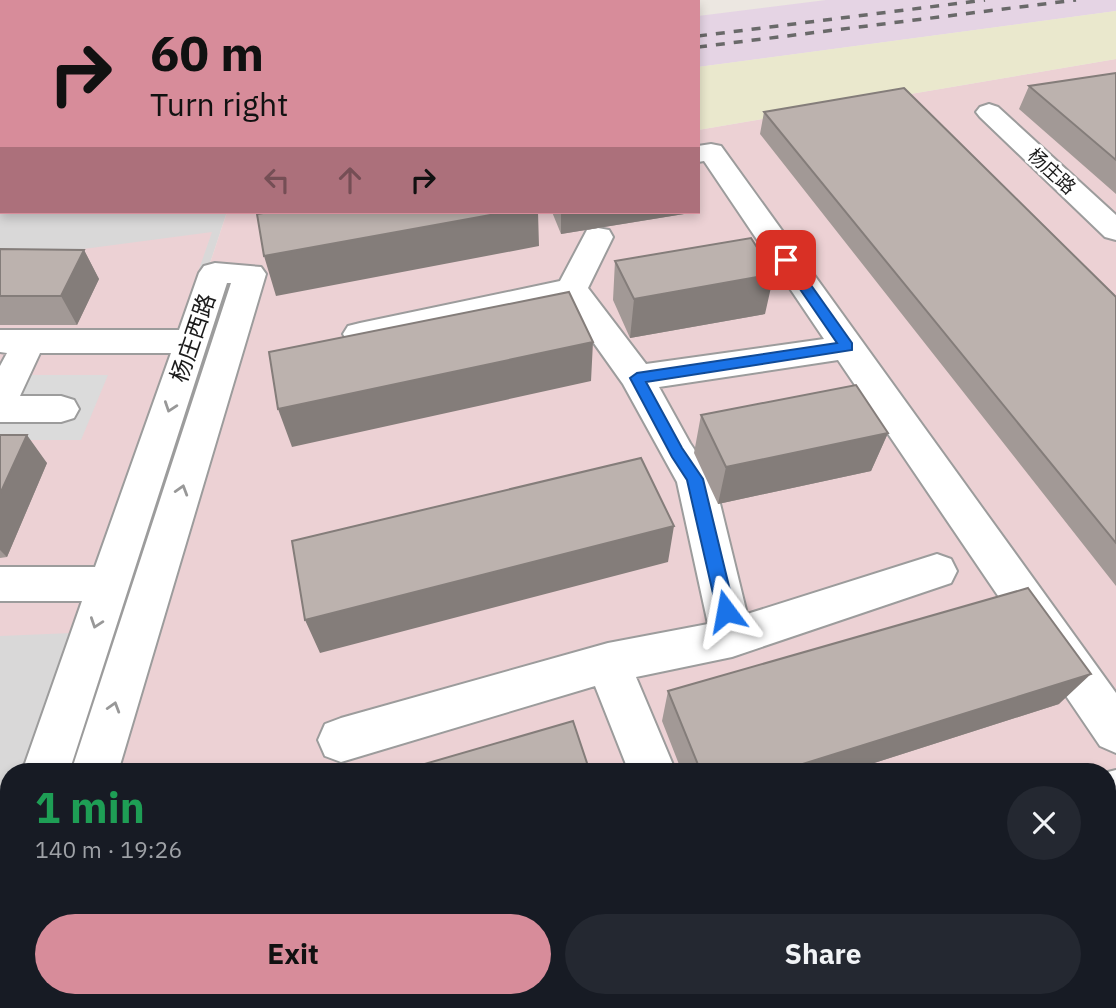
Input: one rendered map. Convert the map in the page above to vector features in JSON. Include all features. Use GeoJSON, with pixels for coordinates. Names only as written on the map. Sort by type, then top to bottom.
{"type":"FeatureCollection","features":[{"type":"Feature","properties":{"kind":"street","name":"杨庄路"},"geometry":{"type":"LineString","coordinates":[[989,111],[1116,231]]}},
{"type":"Feature","properties":{"kind":"street"},"geometry":{"type":"LineString","coordinates":[[700,154],[711,152],[1116,731]]}},
{"type":"Feature","properties":{"kind":"street"},"geometry":{"type":"LineString","coordinates":[[572,289],[598,237]]}},
{"type":"Feature","properties":{"kind":"street"},"geometry":{"type":"LineString","coordinates":[[215,273],[265,251]]}},
{"type":"Feature","properties":{"kind":"street","name":"杨庄西路"},"geometry":{"type":"LineString","coordinates":[[48,763],[215,273],[250,274],[97,763]]}},
{"type":"Feature","properties":{"kind":"street"},"geometry":{"type":"LineString","coordinates":[[359,334],[572,289]]}},
{"type":"Feature","properties":{"kind":"street"},"geometry":{"type":"LineString","coordinates":[[572,289],[637,378],[677,453],[695,479],[732,638]]}},
{"type":"Feature","properties":{"kind":"street"},"geometry":{"type":"LineString","coordinates":[[0,401],[15,341],[192,342]]}},
{"type":"Feature","properties":{"kind":"street"},"geometry":{"type":"LineString","coordinates":[[637,378],[847,347]]}},
{"type":"Feature","properties":{"kind":"street"},"geometry":{"type":"LineString","coordinates":[[0,409],[61,410]]}},
{"type":"Feature","properties":{"kind":"street"},"geometry":{"type":"LineString","coordinates":[[638,463],[677,453]]}},
{"type":"Feature","properties":{"kind":"street"},"geometry":{"type":"LineString","coordinates":[[341,740],[608,663],[732,638],[937,571]]}},
{"type":"Feature","properties":{"kind":"street"},"geometry":{"type":"LineString","coordinates":[[0,584],[110,584]]}},
{"type":"Feature","properties":{"kind":"street"},"geometry":{"type":"LineString","coordinates":[[608,663],[649,763]]}},
{"type":"Feature","properties":{"kind":"shaded area"},"geometry":{"type":"Polygon","coordinates":[[[826,0],[1116,0],[1116,11],[700,67],[700,16],[826,0]]]}},
{"type":"Feature","properties":{"kind":"shaded area"},"geometry":{"type":"Polygon","coordinates":[[[1116,11],[1116,59],[700,130],[700,67],[1116,11]]]}},
{"type":"Feature","properties":{"kind":"shaded area"},"geometry":{"type":"Polygon","coordinates":[[[1116,59],[1116,763],[44,763],[226,214],[700,214],[700,130],[1116,59]]]}},
{"type":"Feature","properties":{"kind":"shaded area"},"geometry":{"type":"Polygon","coordinates":[[[0,214],[226,214],[44,763],[0,763],[0,214]]]}},
{"type":"Feature","properties":{"kind":"shaded area"},"geometry":{"type":"Polygon","coordinates":[[[212,232],[72,633],[0,636],[0,260],[212,232]]]}},
{"type":"Feature","properties":{"kind":"shaded area"},"geometry":{"type":"Polygon","coordinates":[[[0,375],[108,375],[81,440],[0,440],[0,375]]]}},
{"type":"Feature","properties":{"kind":"building"},"geometry":{"type":"Polygon","coordinates":[[[1116,73],[1116,160],[1029,86],[1116,73]]]}},
{"type":"Feature","properties":{"kind":"building"},"geometry":{"type":"Polygon","coordinates":[[[904,88],[1116,297],[1116,543],[764,112],[904,88]]]}},
{"type":"Feature","properties":{"kind":"building"},"geometry":{"type":"Polygon","coordinates":[[[257,214],[496,214],[264,256],[257,214]]]}},
{"type":"Feature","properties":{"kind":"building"},"geometry":{"type":"Polygon","coordinates":[[[751,238],[774,274],[634,299],[615,261],[751,238]]]}},
{"type":"Feature","properties":{"kind":"building"},"geometry":{"type":"Polygon","coordinates":[[[0,249],[84,250],[61,296],[0,296],[0,249]]]}},
{"type":"Feature","properties":{"kind":"building"},"geometry":{"type":"Polygon","coordinates":[[[569,292],[593,342],[278,409],[269,352],[569,292]]]}},
{"type":"Feature","properties":{"kind":"building"},"geometry":{"type":"Polygon","coordinates":[[[856,385],[888,433],[726,467],[701,415],[856,385]]]}},
{"type":"Feature","properties":{"kind":"building"},"geometry":{"type":"Polygon","coordinates":[[[0,435],[27,435],[0,494],[0,435]]]}},
{"type":"Feature","properties":{"kind":"building"},"geometry":{"type":"Polygon","coordinates":[[[641,458],[674,526],[305,620],[292,541],[641,458]]]}},
{"type":"Feature","properties":{"kind":"building"},"geometry":{"type":"Polygon","coordinates":[[[1028,588],[1091,674],[806,763],[697,763],[668,691],[1028,588]]]}},
{"type":"Feature","properties":{"kind":"building"},"geometry":{"type":"Polygon","coordinates":[[[573,721],[587,763],[428,763],[573,721]]]}},
{"type":"Feature","properties":{"kind":"railway"},"geometry":{"type":"LineString","coordinates":[[700,36],[985,0]]}},
{"type":"Feature","properties":{"kind":"railway"},"geometry":{"type":"LineString","coordinates":[[700,47],[1076,0]]}},
{"type":"Feature","properties":{"kind":"route"},"geometry":{"type":"LineString","coordinates":[[726,611],[695,479],[677,453],[637,378],[847,347],[786,260]]}}]}
